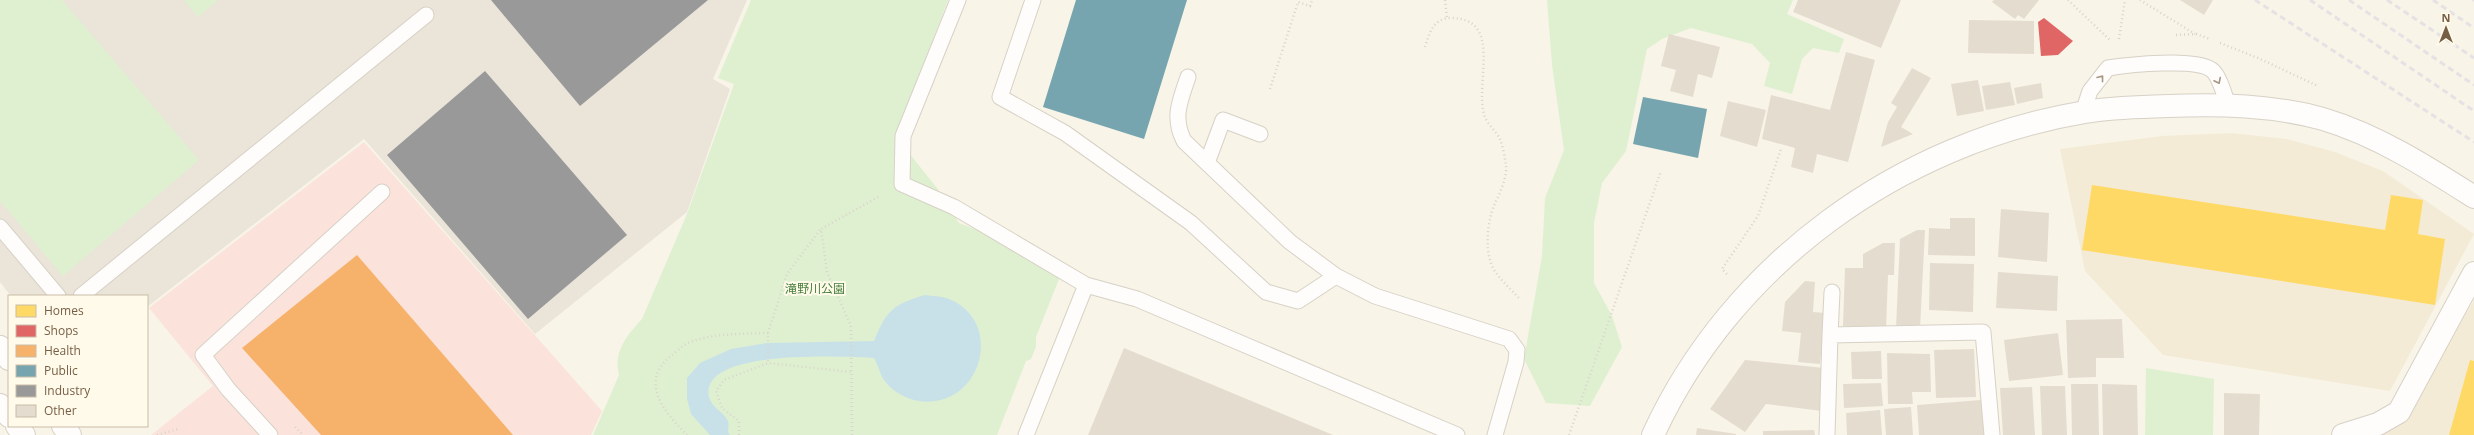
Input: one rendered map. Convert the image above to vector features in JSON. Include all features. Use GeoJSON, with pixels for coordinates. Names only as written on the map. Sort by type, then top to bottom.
{"type":"FeatureCollection","features":[{"type":"Feature","properties":{"kind":"street"},"geometry":{"type":"LineString","coordinates":[[1653,435],[1676,390],[1707,342],[1760,281],[1797,246],[1826,223],[1883,184],[1930,159],[1993,135],[2083,112],[2112,108],[2228,105],[2285,111],[2323,119],[2409,157],[2474,197]]}},
{"type":"Feature","properties":{"kind":"street"},"geometry":{"type":"LineString","coordinates":[[2343,435],[2378,424],[2398,412],[2474,274]]}},
{"type":"Feature","properties":{"kind":"street"},"geometry":{"type":"LineString","coordinates":[[0,405],[8,415]]}},
{"type":"Feature","properties":{"kind":"street"},"geometry":{"type":"LineString","coordinates":[[18,427],[24,435]]}},
{"type":"Feature","properties":{"kind":"street"},"geometry":{"type":"LineString","coordinates":[[64,427],[70,435]]}},
{"type":"Feature","properties":{"kind":"lane"},"geometry":{"type":"LineString","coordinates":[[958,0],[903,136],[902,184],[954,207],[1086,285],[1137,299],[1457,435]]}},
{"type":"Feature","properties":{"kind":"lane"},"geometry":{"type":"LineString","coordinates":[[1034,0],[1000,97],[1065,133],[1191,223],[1266,292],[1298,301],[1336,276]]}},
{"type":"Feature","properties":{"kind":"lane"},"geometry":{"type":"LineString","coordinates":[[82,295],[426,15]]}},
{"type":"Feature","properties":{"kind":"lane"},"geometry":{"type":"LineString","coordinates":[[2083,112],[2090,91],[2108,68],[2129,65],[2200,64],[2213,70],[2228,105]]}},
{"type":"Feature","properties":{"kind":"lane"},"geometry":{"type":"LineString","coordinates":[[1188,77],[1178,108],[1177,128],[1184,141],[1290,242],[1336,276],[1375,296],[1509,340],[1517,350],[1516,362],[1495,435]]}},
{"type":"Feature","properties":{"kind":"lane"},"geometry":{"type":"LineString","coordinates":[[1207,163],[1224,120],[1260,134]]}},
{"type":"Feature","properties":{"kind":"lane"},"geometry":{"type":"LineString","coordinates":[[270,435],[228,389],[203,355],[382,192]]}},
{"type":"Feature","properties":{"kind":"lane"},"geometry":{"type":"LineString","coordinates":[[0,227],[57,295]]}},
{"type":"Feature","properties":{"kind":"lane"},"geometry":{"type":"LineString","coordinates":[[1026,435],[1086,285]]}},
{"type":"Feature","properties":{"kind":"lane"},"geometry":{"type":"LineString","coordinates":[[1827,435],[1832,292]]}},
{"type":"Feature","properties":{"kind":"lane"},"geometry":{"type":"LineString","coordinates":[[1830,336],[1984,332],[1992,435]]}},
{"type":"Feature","properties":{"kind":"path"},"geometry":{"type":"LineString","coordinates":[[1270,89],[1298,2],[1310,6],[1312,0]]}},
{"type":"Feature","properties":{"kind":"path"},"geometry":{"type":"LineString","coordinates":[[1445,0],[1446,18]]}},
{"type":"Feature","properties":{"kind":"path"},"geometry":{"type":"LineString","coordinates":[[2068,0],[2113,43]]}},
{"type":"Feature","properties":{"kind":"path"},"geometry":{"type":"LineString","coordinates":[[2119,39],[2125,0]]}},
{"type":"Feature","properties":{"kind":"path"},"geometry":{"type":"LineString","coordinates":[[2140,0],[2196,34]]}},
{"type":"Feature","properties":{"kind":"path"},"geometry":{"type":"LineString","coordinates":[[1425,46],[1429,31],[1437,22],[1446,18],[1459,18],[1472,22],[1482,35],[1485,48],[1481,96],[1484,115],[1500,140],[1506,167],[1502,188],[1489,218],[1489,252],[1495,272],[1519,298]]}},
{"type":"Feature","properties":{"kind":"path"},"geometry":{"type":"LineString","coordinates":[[1728,276],[1722,269],[1758,216],[1781,150]]}},
{"type":"Feature","properties":{"kind":"path"},"geometry":{"type":"LineString","coordinates":[[1569,435],[1661,171]]}},
{"type":"Feature","properties":{"kind":"path"},"geometry":{"type":"LineString","coordinates":[[768,361],[768,333],[787,274],[820,229],[902,184]]}},
{"type":"Feature","properties":{"kind":"path"},"geometry":{"type":"LineString","coordinates":[[820,229],[827,272],[851,326],[852,435]]}},
{"type":"Feature","properties":{"kind":"path"},"geometry":{"type":"LineString","coordinates":[[687,435],[670,418],[657,396],[654,379],[663,362],[687,343],[714,336],[768,333]]}},
{"type":"Feature","properties":{"kind":"path"},"geometry":{"type":"LineString","coordinates":[[738,435],[739,421],[722,408],[716,391],[724,380],[768,361],[851,372]]}},
{"type":"Feature","properties":{"kind":"path"},"geometry":{"type":"LineString","coordinates":[[157,435],[178,429]]}},
{"type":"Feature","properties":{"kind":"shaded area"},"geometry":{"type":"Polygon","coordinates":[[[0,0],[747,0],[713,79],[730,89],[687,212],[535,334],[364,139],[148,306],[148,295],[10,295],[0,282],[0,0]]]}},
{"type":"Feature","properties":{"kind":"shaded area"},"geometry":{"type":"Polygon","coordinates":[[[2231,133],[2287,139],[2335,152],[2383,171],[2474,234],[2390,391],[2163,355],[2085,271],[2060,149],[2162,136],[2231,133]]]}},
{"type":"Feature","properties":{"kind":"shaded area"},"geometry":{"type":"Polygon","coordinates":[[[364,142],[602,411],[591,435],[151,435],[213,386],[149,308],[364,142]]]}},
{"type":"Feature","properties":{"kind":"shaded area"},"geometry":{"type":"Polygon","coordinates":[[[2474,300],[2474,435],[2367,435],[2401,423],[2474,300]]]}},
{"type":"Feature","properties":{"kind":"green space"},"geometry":{"type":"Polygon","coordinates":[[[0,0],[62,0],[199,160],[63,276],[0,201],[0,0]]]}},
{"type":"Feature","properties":{"kind":"green space"},"geometry":{"type":"Polygon","coordinates":[[[184,0],[218,0],[198,17],[184,0]]]}},
{"type":"Feature","properties":{"kind":"green space","name":"滝野川公園"},"geometry":{"type":"Polygon","coordinates":[[[751,0],[948,0],[934,37],[934,53],[905,148],[937,188],[959,223],[1065,264],[1036,337],[1036,347],[1031,359],[1026,361],[997,435],[593,435],[619,375],[618,359],[620,351],[631,331],[642,319],[687,214],[734,84],[718,78],[751,0]]]}},
{"type":"Feature","properties":{"kind":"green space"},"geometry":{"type":"Polygon","coordinates":[[[1547,0],[1793,0],[1787,14],[1844,39],[1839,53],[1813,48],[1802,59],[1792,94],[1764,86],[1770,63],[1752,44],[1691,28],[1662,39],[1647,49],[1626,151],[1602,183],[1594,223],[1594,283],[1612,316],[1622,347],[1590,406],[1546,403],[1524,359],[1542,256],[1545,198],[1564,150],[1552,65],[1547,0]]]}},
{"type":"Feature","properties":{"kind":"green space"},"geometry":{"type":"Polygon","coordinates":[[[2146,368],[2214,379],[2213,435],[2145,435],[2146,368]]]}},
{"type":"Feature","properties":{"kind":"water"},"geometry":{"type":"Polygon","coordinates":[[[925,295],[949,299],[967,311],[978,327],[981,345],[978,364],[969,381],[955,394],[937,401],[914,400],[906,397],[898,393],[887,384],[874,358],[778,358],[750,362],[727,370],[712,381],[709,397],[710,401],[728,421],[728,432],[730,435],[710,435],[691,414],[687,399],[687,378],[700,363],[731,349],[767,343],[874,341],[887,315],[892,310],[905,302],[925,295]]]}},
{"type":"Feature","properties":{"kind":"building: Homes"},"geometry":{"type":"Polygon","coordinates":[[[2092,185],[2385,230],[2391,195],[2423,200],[2418,234],[2445,239],[2435,305],[2082,250],[2092,185]]]}},
{"type":"Feature","properties":{"kind":"building: Homes"},"geometry":{"type":"Polygon","coordinates":[[[2470,360],[2474,361],[2474,435],[2449,435],[2470,360]]]}},
{"type":"Feature","properties":{"kind":"building: Shops"},"geometry":{"type":"Polygon","coordinates":[[[2044,18],[2073,41],[2058,55],[2041,56],[2038,22],[2044,18]]]}},
{"type":"Feature","properties":{"kind":"building: Health"},"geometry":{"type":"Polygon","coordinates":[[[357,255],[513,435],[321,435],[242,348],[357,255]]]}},
{"type":"Feature","properties":{"kind":"building: Public"},"geometry":{"type":"Polygon","coordinates":[[[1076,0],[1187,0],[1144,139],[1043,107],[1076,0]]]}},
{"type":"Feature","properties":{"kind":"building: Public"},"geometry":{"type":"Polygon","coordinates":[[[1643,97],[1707,109],[1698,158],[1633,144],[1643,97]]]}},
{"type":"Feature","properties":{"kind":"building: Industry"},"geometry":{"type":"Polygon","coordinates":[[[491,0],[708,0],[580,106],[491,0]]]}},
{"type":"Feature","properties":{"kind":"building: Industry"},"geometry":{"type":"Polygon","coordinates":[[[485,71],[627,235],[528,319],[387,155],[485,71]]]}},
{"type":"Feature","properties":{"kind":"building: Other"},"geometry":{"type":"Polygon","coordinates":[[[1798,0],[1901,0],[1881,48],[1793,12],[1798,0]]]}},
{"type":"Feature","properties":{"kind":"building: Other"},"geometry":{"type":"Polygon","coordinates":[[[1994,0],[2039,0],[2024,19],[2018,15],[2015,19],[1992,2],[1994,0]]]}},
{"type":"Feature","properties":{"kind":"building: Other"},"geometry":{"type":"Polygon","coordinates":[[[2180,0],[2213,0],[2204,15],[2180,0]]]}},
{"type":"Feature","properties":{"kind":"building: Other"},"geometry":{"type":"Polygon","coordinates":[[[1969,20],[2034,21],[2034,54],[1968,53],[1969,20]]]}},
{"type":"Feature","properties":{"kind":"building: Other"},"geometry":{"type":"Polygon","coordinates":[[[1669,34],[1720,47],[1712,78],[1698,74],[1693,97],[1670,91],[1676,70],[1661,66],[1669,34]]]}},
{"type":"Feature","properties":{"kind":"building: Other"},"geometry":{"type":"Polygon","coordinates":[[[1846,52],[1875,60],[1848,162],[1817,154],[1813,173],[1791,167],[1795,148],[1762,139],[1771,95],[1830,110],[1846,52]]]}},
{"type":"Feature","properties":{"kind":"building: Other"},"geometry":{"type":"Polygon","coordinates":[[[1912,68],[1931,78],[1901,127],[1913,134],[1881,147],[1888,122],[1897,107],[1891,103],[1912,68]]]}},
{"type":"Feature","properties":{"kind":"building: Other"},"geometry":{"type":"Polygon","coordinates":[[[1978,80],[1984,111],[1957,116],[1951,84],[1978,80]]]}},
{"type":"Feature","properties":{"kind":"building: Other"},"geometry":{"type":"Polygon","coordinates":[[[2010,82],[2015,105],[1986,110],[1982,86],[2010,82]]]}},
{"type":"Feature","properties":{"kind":"building: Other"},"geometry":{"type":"Polygon","coordinates":[[[2041,83],[2043,98],[2017,104],[2014,88],[2041,83]]]}},
{"type":"Feature","properties":{"kind":"building: Other"},"geometry":{"type":"Polygon","coordinates":[[[1728,101],[1766,110],[1757,147],[1720,136],[1728,101]]]}},
{"type":"Feature","properties":{"kind":"building: Other"},"geometry":{"type":"Polygon","coordinates":[[[2001,209],[2049,213],[2047,262],[1998,257],[2001,209]]]}},
{"type":"Feature","properties":{"kind":"building: Other"},"geometry":{"type":"Polygon","coordinates":[[[1950,218],[1975,218],[1975,256],[1928,255],[1929,228],[1950,229],[1950,218]]]}},
{"type":"Feature","properties":{"kind":"building: Other"},"geometry":{"type":"Polygon","coordinates":[[[1917,230],[1925,230],[1920,329],[1896,328],[1900,239],[1917,230]]]}},
{"type":"Feature","properties":{"kind":"building: Other"},"geometry":{"type":"Polygon","coordinates":[[[1883,243],[1895,243],[1894,275],[1888,275],[1886,328],[1843,326],[1845,268],[1863,268],[1863,254],[1883,243]]]}},
{"type":"Feature","properties":{"kind":"building: Other"},"geometry":{"type":"Polygon","coordinates":[[[1930,263],[1974,264],[1973,312],[1929,310],[1930,263]]]}},
{"type":"Feature","properties":{"kind":"building: Other"},"geometry":{"type":"Polygon","coordinates":[[[1998,272],[2058,276],[2057,311],[1996,308],[1998,272]]]}},
{"type":"Feature","properties":{"kind":"building: Other"},"geometry":{"type":"Polygon","coordinates":[[[1805,281],[1815,282],[1813,312],[1825,313],[1820,364],[1798,362],[1801,333],[1782,331],[1785,302],[1805,281]]]}},
{"type":"Feature","properties":{"kind":"building: Other"},"geometry":{"type":"Polygon","coordinates":[[[2122,319],[2124,358],[2096,358],[2096,377],[2068,378],[2066,320],[2122,319]]]}},
{"type":"Feature","properties":{"kind":"building: Other"},"geometry":{"type":"Polygon","coordinates":[[[2058,333],[2063,375],[2009,381],[2004,340],[2058,333]]]}},
{"type":"Feature","properties":{"kind":"building: Other"},"geometry":{"type":"Polygon","coordinates":[[[1124,348],[1333,435],[1088,435],[1124,348]]]}},
{"type":"Feature","properties":{"kind":"building: Other"},"geometry":{"type":"Polygon","coordinates":[[[1974,349],[1976,397],[1936,398],[1934,350],[1974,349]]]}},
{"type":"Feature","properties":{"kind":"building: Other"},"geometry":{"type":"Polygon","coordinates":[[[1881,351],[1882,379],[1852,379],[1851,352],[1881,351]]]}},
{"type":"Feature","properties":{"kind":"building: Other"},"geometry":{"type":"Polygon","coordinates":[[[1887,353],[1930,354],[1931,392],[1912,392],[1913,404],[1888,404],[1887,353]]]}},
{"type":"Feature","properties":{"kind":"building: Other"},"geometry":{"type":"Polygon","coordinates":[[[1745,360],[1824,368],[1822,411],[1766,404],[1745,432],[1710,409],[1745,360]]]}},
{"type":"Feature","properties":{"kind":"building: Other"},"geometry":{"type":"Polygon","coordinates":[[[1881,383],[1883,406],[1844,408],[1843,384],[1881,383]]]}},
{"type":"Feature","properties":{"kind":"building: Other"},"geometry":{"type":"Polygon","coordinates":[[[2071,384],[2098,384],[2099,435],[2072,435],[2071,384]]]}},
{"type":"Feature","properties":{"kind":"building: Other"},"geometry":{"type":"Polygon","coordinates":[[[2102,384],[2137,385],[2138,435],[2103,435],[2102,384]]]}},
{"type":"Feature","properties":{"kind":"building: Other"},"geometry":{"type":"Polygon","coordinates":[[[2040,386],[2065,386],[2067,435],[2042,435],[2040,386]]]}},
{"type":"Feature","properties":{"kind":"building: Other"},"geometry":{"type":"Polygon","coordinates":[[[2032,387],[2035,435],[2003,435],[2000,388],[2032,387]]]}},
{"type":"Feature","properties":{"kind":"building: Other"},"geometry":{"type":"Polygon","coordinates":[[[2224,393],[2260,394],[2259,435],[2224,435],[2224,393]]]}},
{"type":"Feature","properties":{"kind":"building: Other"},"geometry":{"type":"Polygon","coordinates":[[[1981,400],[1984,435],[1919,435],[1917,405],[1981,400]]]}},
{"type":"Feature","properties":{"kind":"building: Other"},"geometry":{"type":"Polygon","coordinates":[[[1911,407],[1913,435],[1886,435],[1884,409],[1911,407]]]}},
{"type":"Feature","properties":{"kind":"building: Other"},"geometry":{"type":"Polygon","coordinates":[[[1880,410],[1882,435],[1847,435],[1846,413],[1880,410]]]}},
{"type":"Feature","properties":{"kind":"building: Other"},"geometry":{"type":"Polygon","coordinates":[[[1697,428],[1736,434],[1736,435],[1696,435],[1697,428]]]}},
{"type":"Feature","properties":{"kind":"building: Other"},"geometry":{"type":"Polygon","coordinates":[[[1814,430],[1815,435],[1763,435],[1763,431],[1814,430]]]}},
{"type":"Feature","properties":{"kind":"railway"},"geometry":{"type":"LineString","coordinates":[[2255,0],[2474,142]]}},
{"type":"Feature","properties":{"kind":"railway"},"geometry":{"type":"LineString","coordinates":[[2310,0],[2474,111]]}},
{"type":"Feature","properties":{"kind":"railway"},"geometry":{"type":"LineString","coordinates":[[2349,0],[2474,85]]}},
{"type":"Feature","properties":{"kind":"railway"},"geometry":{"type":"LineString","coordinates":[[2387,0],[2474,58]]}},
{"type":"Feature","properties":{"kind":"railway"},"geometry":{"type":"LineString","coordinates":[[2433,0],[2474,28]]}}]}
